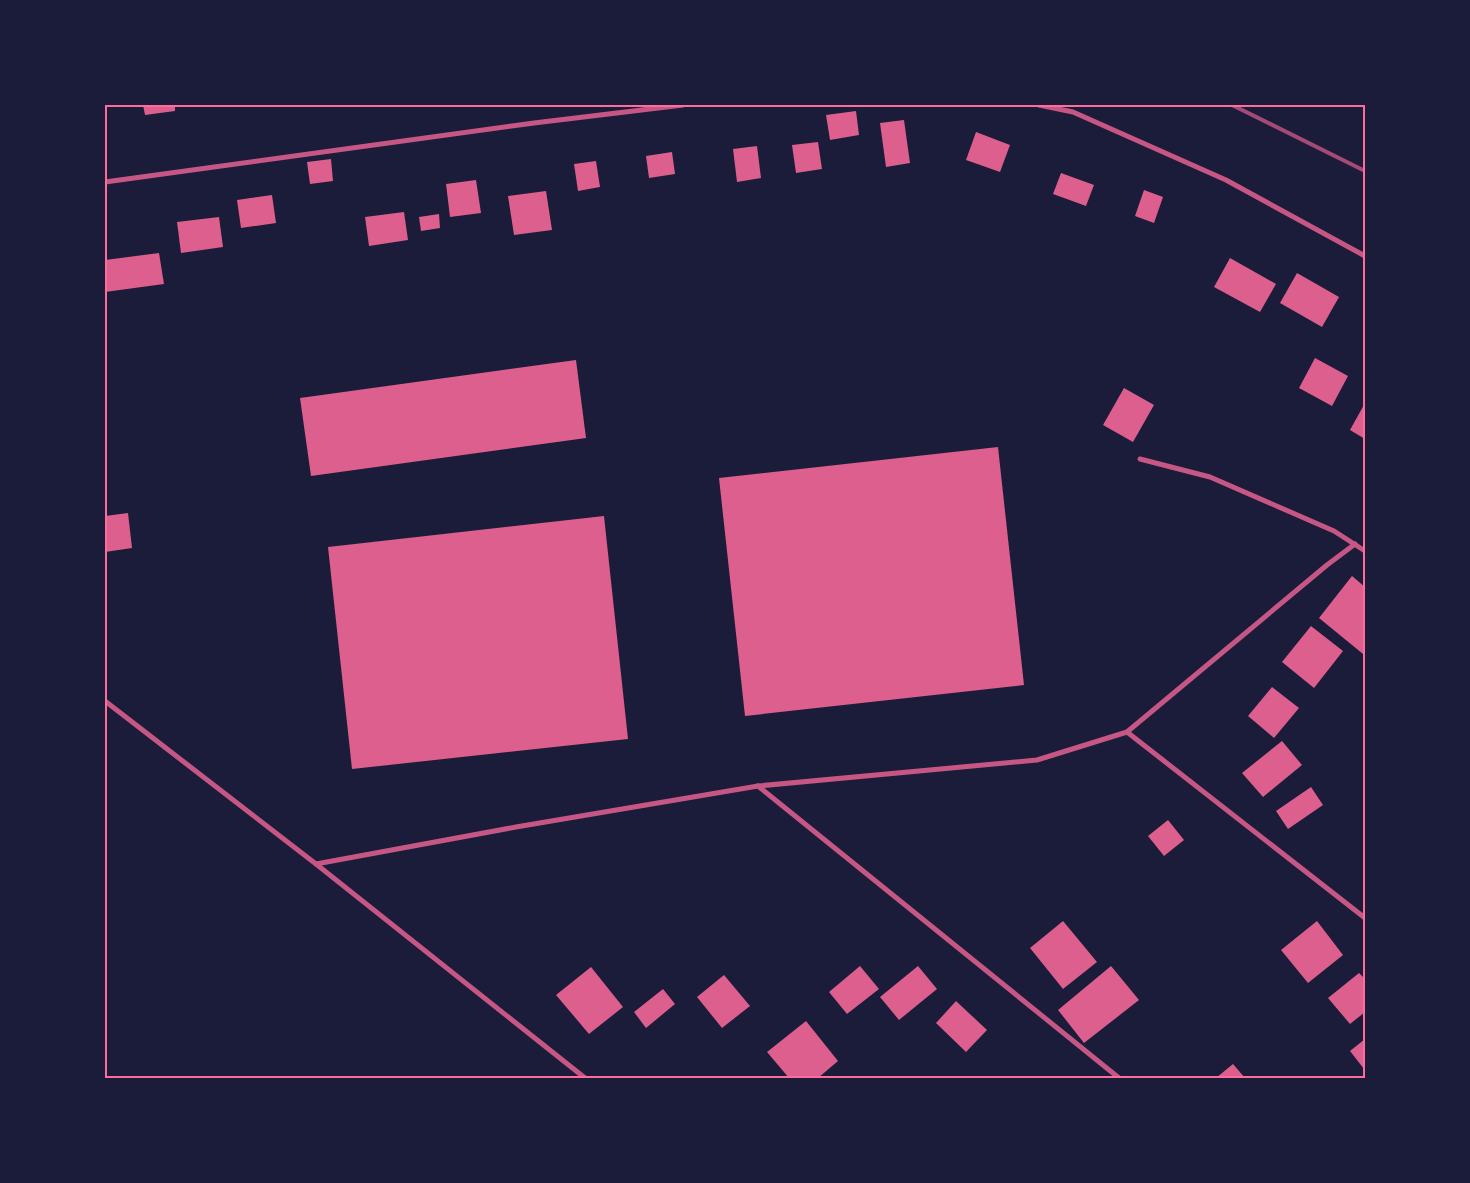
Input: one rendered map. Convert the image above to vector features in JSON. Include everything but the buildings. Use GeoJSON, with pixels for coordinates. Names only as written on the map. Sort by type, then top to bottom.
{"type":"FeatureCollection","features":[{"type":"Feature","properties":{"kind":"street"},"geometry":{"type":"LineString","coordinates":[[105,182],[534,123],[683,105]]}},
{"type":"Feature","properties":{"kind":"street"},"geometry":{"type":"LineString","coordinates":[[1039,105],[1073,112],[1226,180],[1365,256]]}},
{"type":"Feature","properties":{"kind":"street"},"geometry":{"type":"LineString","coordinates":[[1140,459],[1210,477],[1334,531],[1365,552]]}},
{"type":"Feature","properties":{"kind":"street"},"geometry":{"type":"LineString","coordinates":[[316,864],[516,827],[758,786],[1037,760],[1126,732],[1327,565],[1355,544]]}},
{"type":"Feature","properties":{"kind":"street"},"geometry":{"type":"LineString","coordinates":[[105,701],[316,864],[585,1078]]}},
{"type":"Feature","properties":{"kind":"street"},"geometry":{"type":"LineString","coordinates":[[1126,732],[1365,918]]}},
{"type":"Feature","properties":{"kind":"street"},"geometry":{"type":"LineString","coordinates":[[758,786],[1118,1078]]}},
{"type":"Feature","properties":{"kind":"railway"},"geometry":{"type":"LineString","coordinates":[[1232,105],[1365,171]]}}]}
